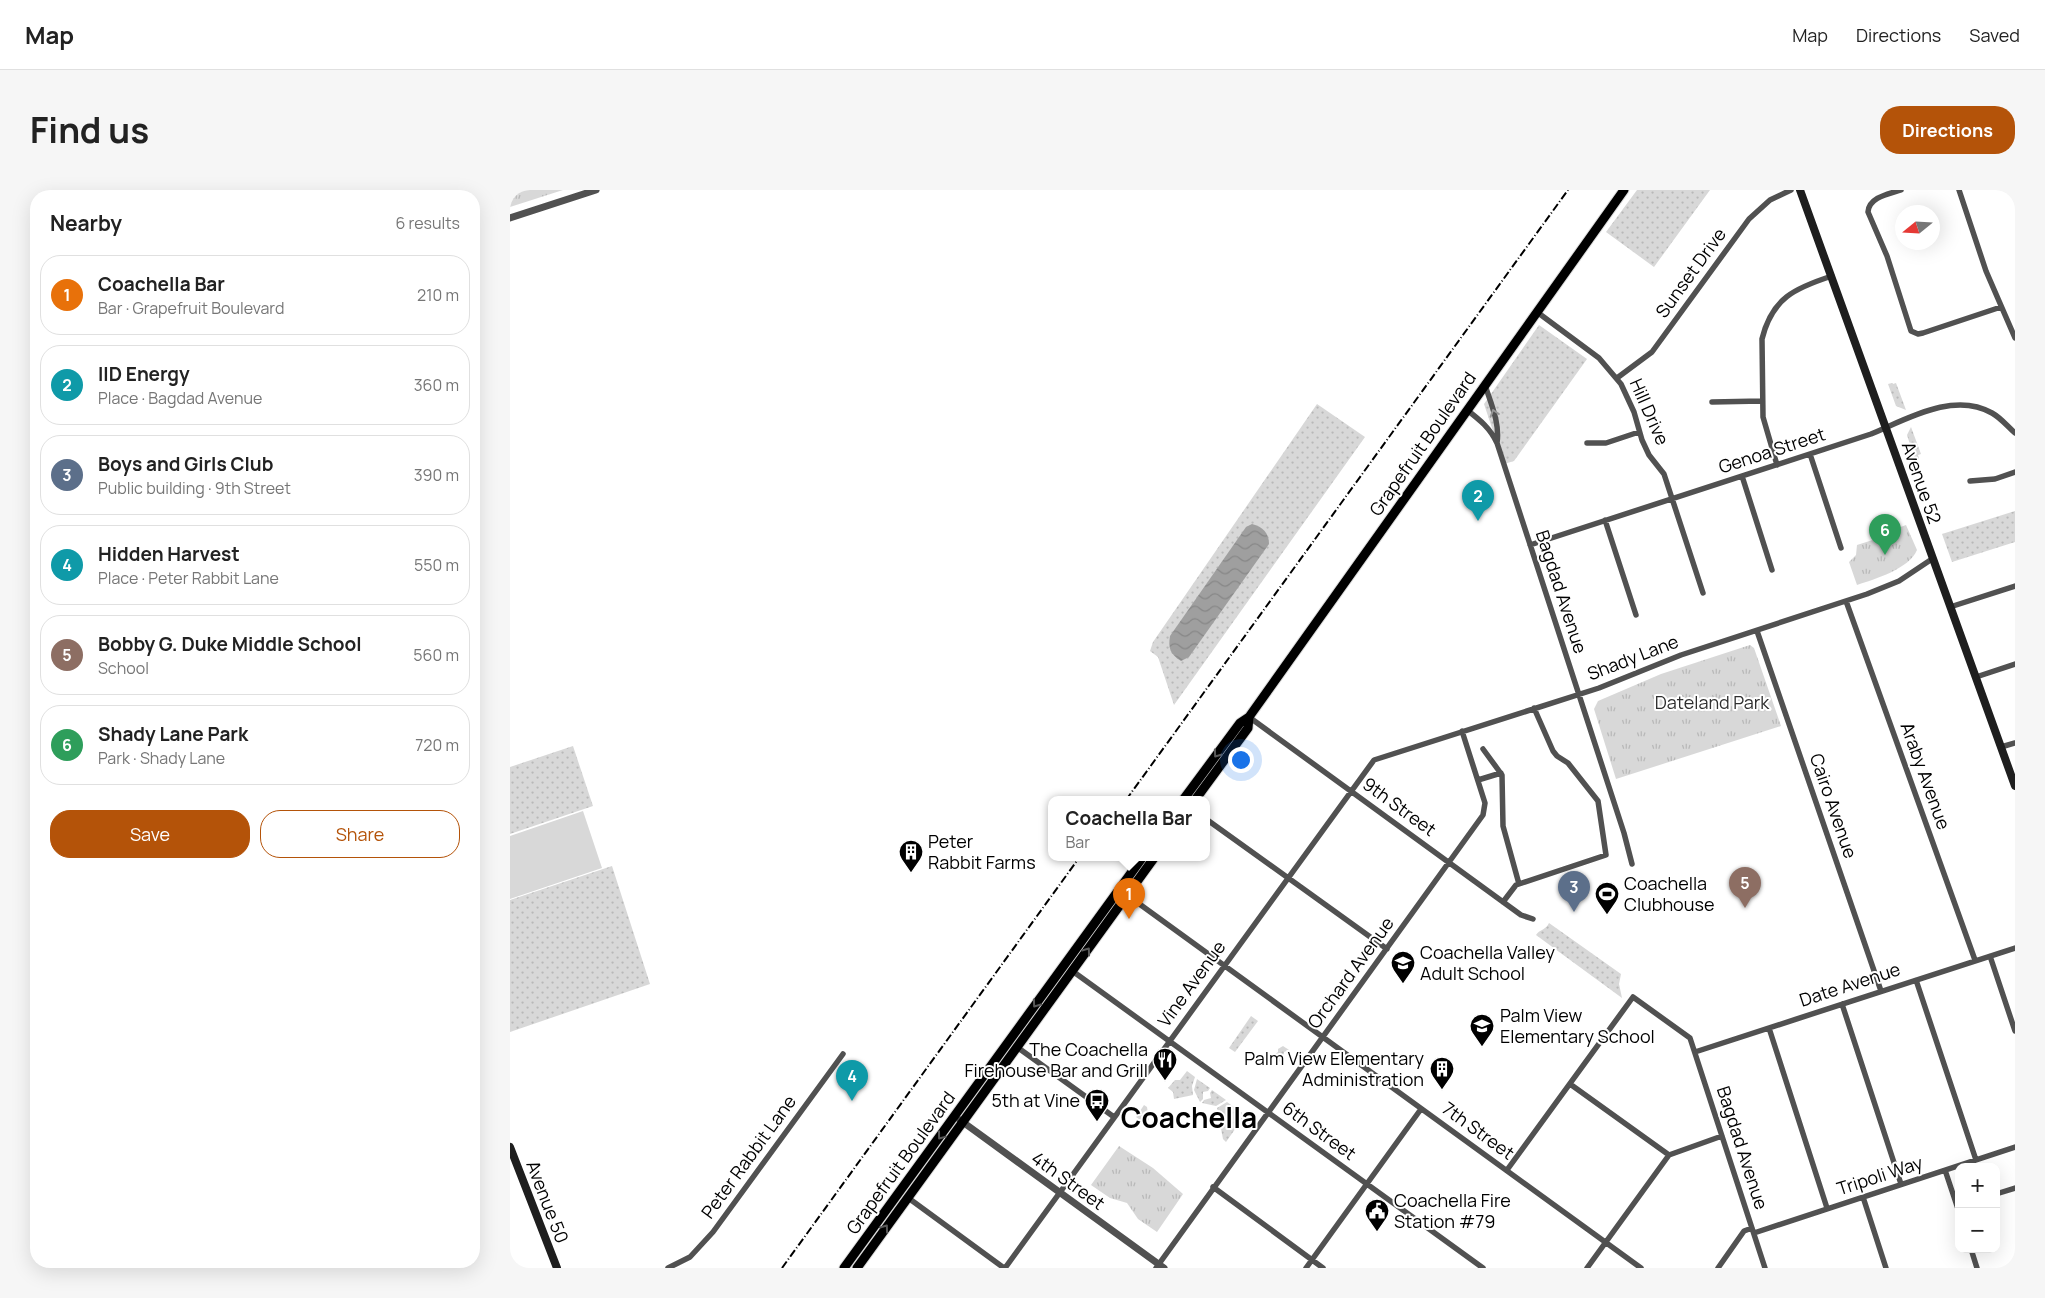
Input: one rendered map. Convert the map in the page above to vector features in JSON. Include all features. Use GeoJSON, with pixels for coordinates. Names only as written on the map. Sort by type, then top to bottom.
{"type":"FeatureCollection","features":[{"type":"Feature","properties":{"kind":"main road","name":"Grapefruit Boulevard"},"geometry":{"type":"LineString","coordinates":[[1186,796],[1240,723],[1249,717],[1624,190]]}},
{"type":"Feature","properties":{"kind":"main road","name":"Avenue 52"},"geometry":{"type":"LineString","coordinates":[[1800,190],[2015,786]]}},
{"type":"Feature","properties":{"kind":"main road","name":"Grapefruit Boulevard"},"geometry":{"type":"LineString","coordinates":[[1198,796],[1248,728],[1249,717]]}},
{"type":"Feature","properties":{"kind":"main road","name":"Grapefruit Boulevard"},"geometry":{"type":"LineString","coordinates":[[857,1268],[908,1198],[959,1119],[1064,965],[1140,861]]}},
{"type":"Feature","properties":{"kind":"main road","name":"Grapefruit Boulevard"},"geometry":{"type":"LineString","coordinates":[[844,1268],[1017,1047],[1152,861]]}},
{"type":"Feature","properties":{"kind":"main road","name":"Avenue 50"},"geometry":{"type":"LineString","coordinates":[[510,1147],[557,1268]]}},
{"type":"Feature","properties":{"kind":"street"},"geometry":{"type":"LineString","coordinates":[[510,218],[596,190]]}},
{"type":"Feature","properties":{"kind":"street","name":"Sunset Drive"},"geometry":{"type":"LineString","coordinates":[[1618,378],[1652,352],[1749,219],[1770,200],[1791,190]]}},
{"type":"Feature","properties":{"kind":"street"},"geometry":{"type":"LineString","coordinates":[[1901,190],[1877,199],[1868,207],[1869,216],[1887,256],[1909,327],[1914,333],[1923,333],[2001,307]]}},
{"type":"Feature","properties":{"kind":"street"},"geometry":{"type":"LineString","coordinates":[[1959,190],[1981,256],[2015,338]]}},
{"type":"Feature","properties":{"kind":"street"},"geometry":{"type":"LineString","coordinates":[[1776,465],[1764,426],[1762,339],[1769,317],[1779,302],[1794,290],[1832,276]]}},
{"type":"Feature","properties":{"kind":"street","name":"Hill Drive"},"geometry":{"type":"LineString","coordinates":[[1537,312],[1599,358],[1618,378],[1630,403],[1649,455],[1664,474],[1704,592]]}},
{"type":"Feature","properties":{"kind":"street","name":"Bagdad Avenue"},"geometry":{"type":"LineString","coordinates":[[1485,384],[1497,421],[1497,443]]}},
{"type":"Feature","properties":{"kind":"street"},"geometry":{"type":"LineString","coordinates":[[1712,402],[1762,401]]}},
{"type":"Feature","properties":{"kind":"street","name":"Genoa Street"},"geometry":{"type":"LineString","coordinates":[[1530,545],[1810,454],[1940,407],[1966,404],[1990,411],[2015,433]]}},
{"type":"Feature","properties":{"kind":"street","name":"Bagdad Avenue"},"geometry":{"type":"LineString","coordinates":[[1467,410],[1487,427],[1497,443],[1626,839],[1632,864]]}},
{"type":"Feature","properties":{"kind":"street"},"geometry":{"type":"LineString","coordinates":[[1587,443],[1606,443],[1639,432]]}},
{"type":"Feature","properties":{"kind":"street"},"geometry":{"type":"LineString","coordinates":[[1810,454],[1841,548]]}},
{"type":"Feature","properties":{"kind":"street"},"geometry":{"type":"LineString","coordinates":[[1970,481],[1995,479],[2015,472]]}},
{"type":"Feature","properties":{"kind":"street"},"geometry":{"type":"LineString","coordinates":[[1742,476],[1772,570]]}},
{"type":"Feature","properties":{"kind":"street"},"geometry":{"type":"LineString","coordinates":[[1605,520],[1636,614]]}},
{"type":"Feature","properties":{"kind":"street","name":"Shady Lane"},"geometry":{"type":"LineString","coordinates":[[1351,790],[1376,759],[1579,694],[1659,663],[1888,587],[1932,559]]}},
{"type":"Feature","properties":{"kind":"street"},"geometry":{"type":"LineString","coordinates":[[1950,607],[2015,586]]}},
{"type":"Feature","properties":{"kind":"street","name":"Araby Avenue"},"geometry":{"type":"LineString","coordinates":[[1846,602],[1976,960]]}},
{"type":"Feature","properties":{"kind":"street","name":"Cairo Avenue"},"geometry":{"type":"LineString","coordinates":[[1757,630],[1881,991]]}},
{"type":"Feature","properties":{"kind":"street"},"geometry":{"type":"LineString","coordinates":[[1976,677],[2015,664]]}},
{"type":"Feature","properties":{"kind":"street"},"geometry":{"type":"LineString","coordinates":[[1503,902],[1516,885],[1606,855],[1598,801],[1568,763],[1556,756],[1534,708]]}},
{"type":"Feature","properties":{"kind":"street","name":"9th Street"},"geometry":{"type":"LineString","coordinates":[[1249,717],[1521,915],[1533,919]]}},
{"type":"Feature","properties":{"kind":"street","name":"Orchard Avenue"},"geometry":{"type":"LineString","coordinates":[[1159,1267],[1267,1112],[1387,949],[1484,812],[1485,803],[1462,731]]}},
{"type":"Feature","properties":{"kind":"street"},"geometry":{"type":"LineString","coordinates":[[2001,747],[2015,743]]}},
{"type":"Feature","properties":{"kind":"street"},"geometry":{"type":"LineString","coordinates":[[1484,749],[1501,773],[1503,780],[1504,835],[1519,884]]}},
{"type":"Feature","properties":{"kind":"street"},"geometry":{"type":"LineString","coordinates":[[1478,780],[1501,773]]}},
{"type":"Feature","properties":{"kind":"street","name":"Vine Avenue"},"geometry":{"type":"LineString","coordinates":[[1004,1268],[1351,790]]}},
{"type":"Feature","properties":{"kind":"street"},"geometry":{"type":"LineString","coordinates":[[1210,822],[1387,949]]}},
{"type":"Feature","properties":{"kind":"street","name":"7th Street"},"geometry":{"type":"LineString","coordinates":[[1127,895],[1641,1268]]}},
{"type":"Feature","properties":{"kind":"street","name":"Date Avenue"},"geometry":{"type":"LineString","coordinates":[[1695,1052],[2015,948]]}},
{"type":"Feature","properties":{"kind":"street"},"geometry":{"type":"LineString","coordinates":[[1990,956],[2015,1031]]}},
{"type":"Feature","properties":{"kind":"street","name":"6th Street"},"geometry":{"type":"LineString","coordinates":[[1064,965],[1483,1268]]}},
{"type":"Feature","properties":{"kind":"street"},"geometry":{"type":"LineString","coordinates":[[1916,980],[1976,1160]]}},
{"type":"Feature","properties":{"kind":"street","name":"Bagdad Avenue"},"geometry":{"type":"LineString","coordinates":[[1570,1084],[1633,997],[1690,1038],[1765,1268]]}},
{"type":"Feature","properties":{"kind":"street"},"geometry":{"type":"LineString","coordinates":[[1842,1004],[1902,1184]]}},
{"type":"Feature","properties":{"kind":"street"},"geometry":{"type":"LineString","coordinates":[[1769,1028],[1827,1208]]}},
{"type":"Feature","properties":{"kind":"street"},"geometry":{"type":"LineString","coordinates":[[1017,1047],[1114,1117]]}},
{"type":"Feature","properties":{"kind":"street","name":"Peter Rabbit Lane"},"geometry":{"type":"LineString","coordinates":[[668,1268],[690,1257],[713,1232],[843,1054]]}},
{"type":"Feature","properties":{"kind":"street"},"geometry":{"type":"LineString","coordinates":[[1507,1170],[1570,1084],[1669,1155]]}},
{"type":"Feature","properties":{"kind":"street"},"geometry":{"type":"LineString","coordinates":[[1306,1268],[1421,1109]]}},
{"type":"Feature","properties":{"kind":"street","name":"4th Street"},"geometry":{"type":"LineString","coordinates":[[959,1119],[1159,1267]]}},
{"type":"Feature","properties":{"kind":"street"},"geometry":{"type":"LineString","coordinates":[[1587,1268],[1669,1155],[1722,1136]]}},
{"type":"Feature","properties":{"kind":"street","name":"Tripoli Way"},"geometry":{"type":"LineString","coordinates":[[1718,1268],[1744,1231],[1753,1230],[1863,1197],[2015,1147]]}},
{"type":"Feature","properties":{"kind":"street"},"geometry":{"type":"LineString","coordinates":[[1945,1170],[1958,1208]]}},
{"type":"Feature","properties":{"kind":"street"},"geometry":{"type":"LineString","coordinates":[[1213,1188],[1323,1268]]}},
{"type":"Feature","properties":{"kind":"street"},"geometry":{"type":"LineString","coordinates":[[2000,1193],[2015,1188]]}},
{"type":"Feature","properties":{"kind":"street"},"geometry":{"type":"LineString","coordinates":[[1863,1197],[1886,1268]]}},
{"type":"Feature","properties":{"kind":"street"},"geometry":{"type":"LineString","coordinates":[[908,1198],[1004,1268]]}},
{"type":"Feature","properties":{"kind":"street"},"geometry":{"type":"LineString","coordinates":[[1972,1253],[1977,1268]]}},
{"type":"Feature","properties":{"kind":"green space"},"geometry":{"type":"Polygon","coordinates":[[[510,190],[563,190],[510,207],[510,190]]]}},
{"type":"Feature","properties":{"kind":"green space"},"geometry":{"type":"Polygon","coordinates":[[[1637,190],[1710,190],[1654,267],[1606,232],[1637,190]]]}},
{"type":"Feature","properties":{"kind":"green space"},"geometry":{"type":"Polygon","coordinates":[[[1539,325],[1587,359],[1514,461],[1504,464],[1484,404],[1539,325]]]}},
{"type":"Feature","properties":{"kind":"green space"},"geometry":{"type":"Polygon","coordinates":[[[1896,383],[1906,410],[1896,406],[1888,384],[1896,383]]]}},
{"type":"Feature","properties":{"kind":"green space"},"geometry":{"type":"Polygon","coordinates":[[[1317,404],[1365,437],[1174,705],[1158,657],[1150,651],[1153,642],[1317,404]]]}},
{"type":"Feature","properties":{"kind":"green space"},"geometry":{"type":"Polygon","coordinates":[[[1911,427],[1921,454],[1918,455],[1919,459],[1915,460],[1907,435],[1911,427]]]}},
{"type":"Feature","properties":{"kind":"green space"},"geometry":{"type":"Polygon","coordinates":[[[2015,511],[2015,542],[1952,562],[1942,534],[2015,511]]]}},
{"type":"Feature","properties":{"kind":"green space"},"geometry":{"type":"Polygon","coordinates":[[[1906,525],[1917,550],[1913,557],[1907,563],[1891,572],[1857,585],[1849,562],[1856,555],[1857,545],[1879,538],[1878,535],[1906,525]]]}},
{"type":"Feature","properties":{"kind":"green space","name":"Dateland Park"},"geometry":{"type":"Polygon","coordinates":[[[1750,645],[1754,648],[1781,726],[1616,779],[1594,709],[1598,701],[1661,674],[1750,645]]]}},
{"type":"Feature","properties":{"kind":"green space"},"geometry":{"type":"Polygon","coordinates":[[[573,746],[593,806],[510,834],[510,767],[573,746]]]}},
{"type":"Feature","properties":{"kind":"green space"},"geometry":{"type":"Polygon","coordinates":[[[583,811],[602,868],[510,899],[510,836],[583,811]]]}},
{"type":"Feature","properties":{"kind":"green space"},"geometry":{"type":"Polygon","coordinates":[[[612,866],[650,984],[510,1032],[510,900],[612,866]]]}},
{"type":"Feature","properties":{"kind":"green space"},"geometry":{"type":"Polygon","coordinates":[[[1549,923],[1621,974],[1619,984],[1622,998],[1536,935],[1549,923]]]}},
{"type":"Feature","properties":{"kind":"green space"},"geometry":{"type":"Polygon","coordinates":[[[1251,1016],[1258,1021],[1235,1052],[1229,1048],[1251,1016]]]}},
{"type":"Feature","properties":{"kind":"green space"},"geometry":{"type":"Polygon","coordinates":[[[1283,1046],[1289,1050],[1284,1052],[1283,1062],[1276,1061],[1274,1055],[1283,1046]]]}},
{"type":"Feature","properties":{"kind":"green space"},"geometry":{"type":"Polygon","coordinates":[[[1187,1071],[1195,1077],[1192,1086],[1193,1095],[1174,1099],[1173,1092],[1168,1088],[1175,1080],[1180,1080],[1187,1071]]]}},
{"type":"Feature","properties":{"kind":"green space"},"geometry":{"type":"Polygon","coordinates":[[[1197,1079],[1210,1088],[1208,1091],[1203,1092],[1203,1099],[1200,1102],[1194,1090],[1197,1079]]]}},
{"type":"Feature","properties":{"kind":"green space"},"geometry":{"type":"Polygon","coordinates":[[[1212,1090],[1226,1100],[1216,1106],[1202,1103],[1204,1100],[1211,1098],[1210,1093],[1212,1090]]]}},
{"type":"Feature","properties":{"kind":"green space"},"geometry":{"type":"Polygon","coordinates":[[[1227,1102],[1245,1115],[1226,1142],[1223,1139],[1217,1108],[1227,1102]]]}},
{"type":"Feature","properties":{"kind":"green space"},"geometry":{"type":"Polygon","coordinates":[[[1144,1105],[1147,1107],[1149,1120],[1145,1123],[1136,1117],[1144,1105]]]}},
{"type":"Feature","properties":{"kind":"green space"},"geometry":{"type":"Polygon","coordinates":[[[1119,1146],[1153,1168],[1183,1194],[1157,1232],[1138,1219],[1127,1203],[1110,1198],[1091,1185],[1119,1146]]]}},
{"type":"Feature","properties":{"kind":"water"},"geometry":{"type":"Polygon","coordinates":[[[1252,524],[1265,531],[1269,544],[1189,657],[1181,661],[1174,656],[1171,650],[1169,644],[1170,636],[1246,527],[1252,524]]]}},
{"type":"Feature","properties":{"kind":"railway"},"geometry":{"type":"LineString","coordinates":[[1129,796],[1568,190]]}},
{"type":"Feature","properties":{"kind":"railway"},"geometry":{"type":"LineString","coordinates":[[782,1268],[1077,861]]}},
{"type":"Feature","properties":{"kind":"place","name":"IID Energy"},"geometry":{"type":"Point","coordinates":[1478,521]}},
{"type":"Feature","properties":{"kind":"place","name":"Shady Lane Park"},"geometry":{"type":"Point","coordinates":[1885,555]}},
{"type":"Feature","properties":{"kind":"place","name":"Peter Rabbit Farms"},"geometry":{"type":"Point","coordinates":[911,873]}},
{"type":"Feature","properties":{"kind":"place","name":"Bobby G. Duke Middle School"},"geometry":{"type":"Point","coordinates":[1745,908]}},
{"type":"Feature","properties":{"kind":"place","name":"Boys and Girls Club"},"geometry":{"type":"Point","coordinates":[1574,912]}},
{"type":"Feature","properties":{"kind":"place","name":"Coachella Clubhouse"},"geometry":{"type":"Point","coordinates":[1607,915]}},
{"type":"Feature","properties":{"kind":"place","name":"Coachella Bar"},"geometry":{"type":"Point","coordinates":[1129,919]}},
{"type":"Feature","properties":{"kind":"place","name":"Coachella Valley Adult School"},"geometry":{"type":"Point","coordinates":[1403,984]}},
{"type":"Feature","properties":{"kind":"place","name":"Palm View Elementary School"},"geometry":{"type":"Point","coordinates":[1482,1047]}},
{"type":"Feature","properties":{"kind":"place","name":"The Coachella Firehouse Bar and Grill"},"geometry":{"type":"Point","coordinates":[1165,1081]}},
{"type":"Feature","properties":{"kind":"place","name":"Palm View Elementary Administration"},"geometry":{"type":"Point","coordinates":[1442,1090]}},
{"type":"Feature","properties":{"kind":"place","name":"Hidden Harvest"},"geometry":{"type":"Point","coordinates":[852,1101]}},
{"type":"Feature","properties":{"kind":"place","name":"5th at Vine"},"geometry":{"type":"Point","coordinates":[1097,1122]}},
{"type":"Feature","properties":{"kind":"place","name":"Coachella Fire Station #79"},"geometry":{"type":"Point","coordinates":[1377,1232]}},
{"type":"Feature","properties":{"kind":"district","name":"Coachella"},"geometry":{"type":"Point","coordinates":[1189,1118]}}]}
